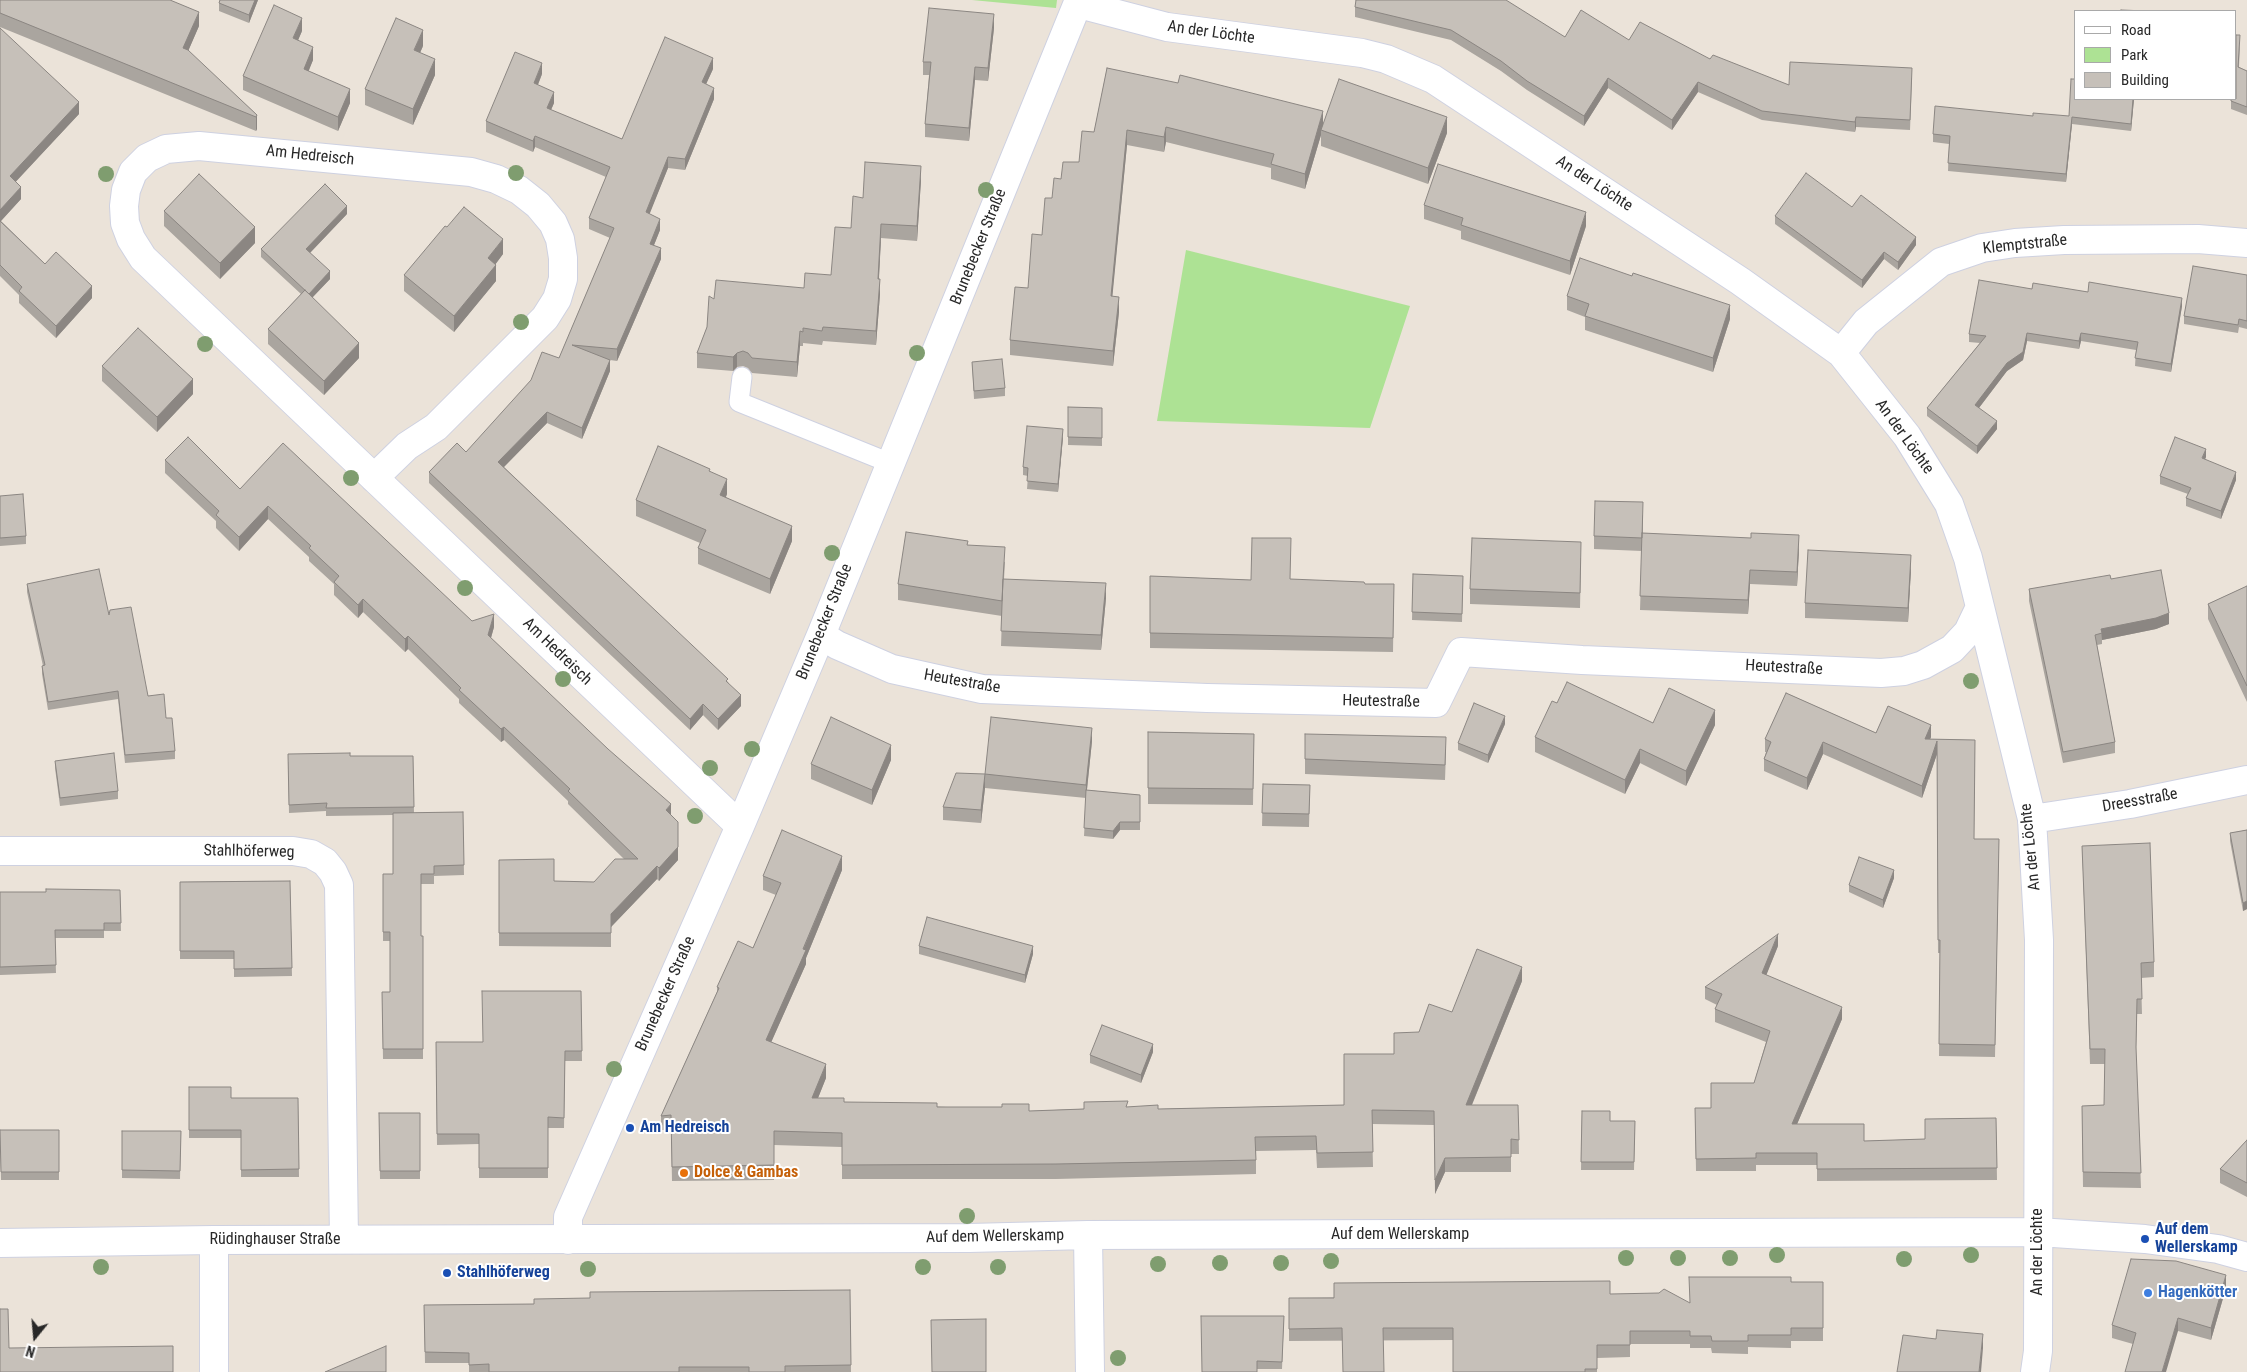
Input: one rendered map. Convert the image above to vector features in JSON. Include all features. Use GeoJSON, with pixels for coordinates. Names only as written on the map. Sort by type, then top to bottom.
{"type":"FeatureCollection","features":[{"type":"Feature","properties":{"kind":"street","name":"An der Löchte"},"geometry":{"type":"LineString","coordinates":[[1079,2],[1167,27],[1362,53],[1386,59],[1433,79],[1740,280],[1840,353],[1907,436],[1949,504],[1962,541],[2032,819],[2039,940],[2038,1351],[2036,1372]]}},
{"type":"Feature","properties":{"kind":"street","name":"Brunebecker Straße"},"geometry":{"type":"LineString","coordinates":[[559,1240],[740,826],[821,635],[1079,2]]}},
{"type":"Feature","properties":{"kind":"street","name":"Am Hedreisch"},"geometry":{"type":"LineString","coordinates":[[374,478],[407,446],[436,427],[545,318],[557,299],[563,278],[563,258],[560,239],[553,223],[538,205],[519,190],[496,179],[471,172],[199,146],[166,149],[146,158],[133,172],[126,190],[124,206],[125,223],[131,240],[143,258],[374,478],[740,826]]}},
{"type":"Feature","properties":{"kind":"street","name":"Klemptstraße"},"geometry":{"type":"LineString","coordinates":[[1840,353],[1866,322],[1941,262],[1982,248],[2015,243],[2064,240],[2198,240],[2247,243]]}},
{"type":"Feature","properties":{"kind":"street","name":"Heutestraße"},"geometry":{"type":"LineString","coordinates":[[821,635],[837,645],[892,669],[982,689],[1206,698],[1436,703],[1461,652],[1582,660],[1881,673],[1904,671],[1923,665],[1952,649],[1968,632],[1980,607]]}},
{"type":"Feature","properties":{"kind":"street","name":"Dreesstraße"},"geometry":{"type":"LineString","coordinates":[[2032,819],[2130,804],[2247,780]]}},
{"type":"Feature","properties":{"kind":"street","name":"Stahlhöferweg"},"geometry":{"type":"LineString","coordinates":[[0,851],[293,851],[311,854],[324,862],[333,872],[339,885],[344,1239]]}},
{"type":"Feature","properties":{"kind":"street","name":"Auf dem Wellerskamp"},"geometry":{"type":"LineString","coordinates":[[559,1240],[959,1238],[1088,1235],[2038,1232],[2145,1239],[2218,1249],[2247,1257]]}},
{"type":"Feature","properties":{"kind":"street"},"geometry":{"type":"LineString","coordinates":[[1088,1235],[1090,1372]]}},
{"type":"Feature","properties":{"kind":"street","name":"Rüdinghauser Straße"},"geometry":{"type":"LineString","coordinates":[[0,1243],[344,1239],[559,1240]]}},
{"type":"Feature","properties":{"kind":"street"},"geometry":{"type":"LineString","coordinates":[[214,1240],[214,1372]]}},
{"type":"Feature","properties":{"kind":"lane"},"geometry":{"type":"LineString","coordinates":[[742,377],[739,402],[890,463]]}},
{"type":"Feature","properties":{"kind":"green space"},"geometry":{"type":"Polygon","coordinates":[[[972,0],[1057,0],[1056,8],[972,0]]]}},
{"type":"Feature","properties":{"kind":"green space"},"geometry":{"type":"Polygon","coordinates":[[[1186,250],[1410,306],[1370,428],[1157,421],[1186,250]]]}},
{"type":"Feature","properties":{"kind":"building"},"geometry":{"type":"Polygon","coordinates":[[[0,0],[170,0],[199,12],[183,48],[188,50],[257,115],[256,117],[0,13],[0,0]]]}},
{"type":"Feature","properties":{"kind":"building"},"geometry":{"type":"Polygon","coordinates":[[[220,0],[255,0],[249,15],[219,3],[220,0]]]}},
{"type":"Feature","properties":{"kind":"building"},"geometry":{"type":"Polygon","coordinates":[[[1356,0],[1506,0],[1565,37],[1581,10],[1629,40],[1640,22],[1710,59],[1713,55],[1789,85],[1790,62],[1912,68],[1910,120],[1856,117],[1855,122],[1762,111],[1698,82],[1672,120],[1608,78],[1584,116],[1527,81],[1501,61],[1451,30],[1355,7],[1356,0]]]}},
{"type":"Feature","properties":{"kind":"building"},"geometry":{"type":"Polygon","coordinates":[[[274,5],[302,18],[293,38],[313,47],[304,69],[350,89],[338,117],[243,76],[274,5]]]}},
{"type":"Feature","properties":{"kind":"building"},"geometry":{"type":"Polygon","coordinates":[[[929,8],[994,14],[988,68],[975,67],[969,128],[925,124],[931,62],[923,62],[929,8]]]}},
{"type":"Feature","properties":{"kind":"building"},"geometry":{"type":"Polygon","coordinates":[[[396,18],[423,30],[414,50],[435,59],[413,109],[365,89],[396,18]]]}},
{"type":"Feature","properties":{"kind":"building"},"geometry":{"type":"Polygon","coordinates":[[[0,28],[79,102],[10,176],[21,187],[0,210],[0,28]]]}},
{"type":"Feature","properties":{"kind":"building"},"geometry":{"type":"Polygon","coordinates":[[[2237,35],[2240,35],[2238,67],[2247,71],[2247,107],[2231,101],[2237,100],[2237,35]]]}},
{"type":"Feature","properties":{"kind":"building"},"geometry":{"type":"Polygon","coordinates":[[[665,37],[713,58],[702,82],[714,88],[685,159],[668,157],[646,212],[660,219],[650,244],[661,248],[617,349],[572,345],[610,360],[582,428],[547,412],[498,462],[728,679],[726,681],[741,695],[718,719],[703,704],[690,719],[429,472],[457,443],[466,452],[531,380],[542,352],[559,358],[614,228],[589,218],[610,167],[535,136],[533,141],[486,121],[515,52],[542,63],[534,83],[554,92],[547,108],[622,139],[665,37]]]}},
{"type":"Feature","properties":{"kind":"building"},"geometry":{"type":"Polygon","coordinates":[[[1107,68],[1178,83],[1180,75],[1323,111],[1305,174],[1271,164],[1274,154],[1166,127],[1164,137],[1127,130],[1111,296],[1119,297],[1113,351],[1010,340],[1015,287],[1028,288],[1032,234],[1042,235],[1045,198],[1052,198],[1054,178],[1061,179],[1063,162],[1079,162],[1082,131],[1094,132],[1107,68]]]}},
{"type":"Feature","properties":{"kind":"building"},"geometry":{"type":"Polygon","coordinates":[[[1339,79],[1447,117],[1428,168],[1321,130],[1339,79]]]}},
{"type":"Feature","properties":{"kind":"building"},"geometry":{"type":"Polygon","coordinates":[[[2071,79],[2074,79],[2074,100],[2133,100],[2131,124],[2072,117],[2066,174],[1948,163],[1950,136],[1933,134],[1935,106],[2033,116],[2033,113],[2069,116],[2071,79]]]}},
{"type":"Feature","properties":{"kind":"building"},"geometry":{"type":"Polygon","coordinates":[[[865,162],[921,166],[917,226],[881,224],[878,279],[880,279],[876,331],[823,327],[822,331],[803,328],[803,332],[800,331],[797,362],[752,358],[743,351],[733,357],[697,353],[707,327],[709,296],[714,299],[716,280],[804,288],[805,273],[831,275],[835,227],[851,228],[853,196],[863,198],[865,162]]]}},
{"type":"Feature","properties":{"kind":"building"},"geometry":{"type":"Polygon","coordinates":[[[1438,164],[1586,212],[1570,261],[1461,225],[1463,218],[1424,205],[1438,164]]]}},
{"type":"Feature","properties":{"kind":"building"},"geometry":{"type":"Polygon","coordinates":[[[1806,173],[1852,207],[1861,195],[1916,237],[1898,262],[1884,252],[1862,280],[1775,216],[1806,173]]]}},
{"type":"Feature","properties":{"kind":"building"},"geometry":{"type":"Polygon","coordinates":[[[199,174],[255,227],[220,263],[164,211],[199,174]]]}},
{"type":"Feature","properties":{"kind":"building"},"geometry":{"type":"Polygon","coordinates":[[[325,184],[347,206],[306,249],[330,271],[309,294],[261,249],[325,184]]]}},
{"type":"Feature","properties":{"kind":"building"},"geometry":{"type":"Polygon","coordinates":[[[464,207],[503,239],[488,258],[496,265],[454,316],[404,275],[445,226],[447,227],[464,207]]]}},
{"type":"Feature","properties":{"kind":"building"},"geometry":{"type":"Polygon","coordinates":[[[0,221],[45,264],[56,252],[92,286],[56,326],[19,291],[22,287],[0,265],[0,221]]]}},
{"type":"Feature","properties":{"kind":"building"},"geometry":{"type":"Polygon","coordinates":[[[1580,258],[1632,276],[1633,273],[1730,305],[1713,358],[1585,316],[1589,304],[1567,296],[1580,258]]]}},
{"type":"Feature","properties":{"kind":"building"},"geometry":{"type":"Polygon","coordinates":[[[2193,266],[2247,275],[2247,321],[2239,319],[2238,325],[2184,316],[2193,266]]]}},
{"type":"Feature","properties":{"kind":"building"},"geometry":{"type":"Polygon","coordinates":[[[1979,280],[2032,289],[2033,283],[2088,292],[2089,282],[2182,298],[2171,364],[2135,358],[2138,342],[2081,333],[2079,341],[2027,333],[2023,352],[2007,363],[1975,405],[1997,421],[1977,446],[1927,408],[1986,336],[1969,334],[1979,280]]]}},
{"type":"Feature","properties":{"kind":"building"},"geometry":{"type":"Polygon","coordinates":[[[305,290],[359,343],[324,381],[268,329],[305,290]]]}},
{"type":"Feature","properties":{"kind":"building"},"geometry":{"type":"Polygon","coordinates":[[[138,328],[193,379],[157,417],[102,366],[138,328]]]}},
{"type":"Feature","properties":{"kind":"building"},"geometry":{"type":"Polygon","coordinates":[[[1002,359],[1005,388],[974,391],[972,362],[1002,359]]]}},
{"type":"Feature","properties":{"kind":"building"},"geometry":{"type":"Polygon","coordinates":[[[1068,407],[1102,408],[1102,438],[1068,437],[1068,407]]]}},
{"type":"Feature","properties":{"kind":"building"},"geometry":{"type":"Polygon","coordinates":[[[1027,426],[1063,429],[1058,484],[1027,481],[1028,468],[1023,467],[1027,426]]]}},
{"type":"Feature","properties":{"kind":"building"},"geometry":{"type":"Polygon","coordinates":[[[188,437],[240,489],[283,443],[472,621],[494,614],[488,635],[608,749],[671,804],[666,810],[678,822],[678,847],[611,914],[611,933],[499,933],[499,860],[554,859],[554,881],[594,882],[615,859],[638,859],[568,791],[570,789],[504,727],[501,729],[459,690],[461,688],[408,636],[405,639],[363,599],[358,605],[334,582],[339,576],[309,548],[311,546],[268,506],[239,537],[216,515],[219,511],[165,460],[188,437]]]}},
{"type":"Feature","properties":{"kind":"building"},"geometry":{"type":"Polygon","coordinates":[[[2175,437],[2206,449],[2202,458],[2236,472],[2221,511],[2186,498],[2191,488],[2160,476],[2175,437]]]}},
{"type":"Feature","properties":{"kind":"building"},"geometry":{"type":"Polygon","coordinates":[[[658,446],[710,469],[709,471],[727,479],[720,495],[792,526],[770,579],[698,548],[706,530],[636,500],[658,446]]]}},
{"type":"Feature","properties":{"kind":"building"},"geometry":{"type":"Polygon","coordinates":[[[23,494],[26,536],[0,538],[0,496],[23,494]]]}},
{"type":"Feature","properties":{"kind":"building"},"geometry":{"type":"Polygon","coordinates":[[[1595,501],[1643,502],[1642,538],[1594,536],[1595,501]]]}},
{"type":"Feature","properties":{"kind":"building"},"geometry":{"type":"Polygon","coordinates":[[[906,532],[968,541],[967,545],[1005,547],[1002,601],[898,584],[906,532]]]}},
{"type":"Feature","properties":{"kind":"building"},"geometry":{"type":"Polygon","coordinates":[[[1642,533],[1751,538],[1751,533],[1799,535],[1797,572],[1750,570],[1748,600],[1640,596],[1642,533]]]}},
{"type":"Feature","properties":{"kind":"building"},"geometry":{"type":"Polygon","coordinates":[[[1252,538],[1291,538],[1290,579],[1394,584],[1393,638],[1150,633],[1150,576],[1251,580],[1252,538]]]}},
{"type":"Feature","properties":{"kind":"building"},"geometry":{"type":"Polygon","coordinates":[[[1472,538],[1581,542],[1580,593],[1470,589],[1472,538]]]}},
{"type":"Feature","properties":{"kind":"building"},"geometry":{"type":"Polygon","coordinates":[[[1808,550],[1911,555],[1908,608],[1805,603],[1808,550]]]}},
{"type":"Feature","properties":{"kind":"building"},"geometry":{"type":"Polygon","coordinates":[[[99,569],[109,615],[110,610],[131,607],[148,696],[164,694],[166,718],[172,718],[175,751],[125,755],[118,691],[48,702],[42,666],[45,665],[27,584],[99,569]]]}},
{"type":"Feature","properties":{"kind":"building"},"geometry":{"type":"Polygon","coordinates":[[[2161,570],[2169,613],[2156,618],[2101,629],[2102,633],[2095,635],[2115,742],[2063,752],[2029,589],[2110,575],[2111,579],[2161,570]]]}},
{"type":"Feature","properties":{"kind":"building"},"geometry":{"type":"Polygon","coordinates":[[[1413,574],[1463,576],[1462,614],[1412,612],[1413,574]]]}},
{"type":"Feature","properties":{"kind":"building"},"geometry":{"type":"Polygon","coordinates":[[[1003,579],[1106,583],[1101,635],[1001,631],[1003,579]]]}},
{"type":"Feature","properties":{"kind":"building"},"geometry":{"type":"Polygon","coordinates":[[[2247,586],[2247,686],[2208,604],[2247,586]]]}},
{"type":"Feature","properties":{"kind":"building"},"geometry":{"type":"Polygon","coordinates":[[[1567,682],[1653,723],[1669,688],[1715,710],[1686,771],[1640,749],[1625,780],[1535,737],[1552,701],[1557,703],[1567,682]]]}},
{"type":"Feature","properties":{"kind":"building"},"geometry":{"type":"Polygon","coordinates":[[[1786,693],[1876,733],[1888,706],[1931,725],[1925,739],[1975,740],[1974,839],[1999,839],[1995,1045],[1939,1044],[1940,940],[1938,940],[1937,741],[1922,786],[1823,742],[1807,778],[1764,759],[1771,742],[1765,739],[1786,693]]]}},
{"type":"Feature","properties":{"kind":"building"},"geometry":{"type":"Polygon","coordinates":[[[1474,703],[1505,716],[1488,755],[1458,743],[1474,703]]]}},
{"type":"Feature","properties":{"kind":"building"},"geometry":{"type":"Polygon","coordinates":[[[831,717],[891,745],[872,790],[811,764],[831,717]]]}},
{"type":"Feature","properties":{"kind":"building"},"geometry":{"type":"Polygon","coordinates":[[[991,717],[1092,728],[1086,785],[985,774],[991,717]]]}},
{"type":"Feature","properties":{"kind":"building"},"geometry":{"type":"Polygon","coordinates":[[[1148,732],[1254,734],[1253,789],[1148,788],[1148,732]]]}},
{"type":"Feature","properties":{"kind":"building"},"geometry":{"type":"Polygon","coordinates":[[[1305,734],[1446,737],[1445,765],[1305,759],[1305,734]]]}},
{"type":"Feature","properties":{"kind":"building"},"geometry":{"type":"Polygon","coordinates":[[[114,753],[118,791],[60,798],[55,761],[114,753]]]}},
{"type":"Feature","properties":{"kind":"building"},"geometry":{"type":"Polygon","coordinates":[[[350,753],[350,756],[413,756],[414,807],[326,808],[327,803],[289,805],[288,754],[350,753]]]}},
{"type":"Feature","properties":{"kind":"building"},"geometry":{"type":"Polygon","coordinates":[[[956,773],[985,774],[981,810],[943,807],[956,773]]]}},
{"type":"Feature","properties":{"kind":"building"},"geometry":{"type":"Polygon","coordinates":[[[1263,784],[1310,785],[1309,814],[1262,813],[1263,784]]]}},
{"type":"Feature","properties":{"kind":"building"},"geometry":{"type":"Polygon","coordinates":[[[1086,790],[1140,795],[1140,822],[1120,822],[1113,831],[1084,828],[1086,790]]]}},
{"type":"Feature","properties":{"kind":"building"},"geometry":{"type":"Polygon","coordinates":[[[463,812],[464,865],[434,866],[434,874],[421,874],[423,1049],[383,1049],[382,992],[390,992],[390,932],[383,932],[383,874],[393,874],[393,813],[463,812]]]}},
{"type":"Feature","properties":{"kind":"building"},"geometry":{"type":"Polygon","coordinates":[[[782,830],[842,856],[803,949],[806,950],[766,1040],[826,1064],[812,1098],[844,1098],[844,1102],[937,1103],[937,1107],[1002,1107],[1002,1104],[1029,1104],[1029,1111],[1084,1109],[1084,1102],[1128,1101],[1126,1107],[1158,1105],[1158,1109],[1344,1105],[1344,1054],[1394,1054],[1394,1033],[1419,1032],[1429,1004],[1452,1012],[1477,949],[1522,967],[1466,1105],[1518,1105],[1519,1140],[1511,1139],[1511,1157],[1445,1158],[1435,1180],[1434,1111],[1372,1110],[1373,1152],[1317,1153],[1316,1136],[1255,1137],[1256,1160],[1056,1164],[842,1165],[842,1133],[774,1131],[774,1165],[672,1167],[671,1115],[661,1116],[719,988],[717,987],[738,941],[753,948],[781,883],[763,876],[782,830]]]}},
{"type":"Feature","properties":{"kind":"building"},"geometry":{"type":"Polygon","coordinates":[[[2247,830],[2247,901],[2243,903],[2230,833],[2247,830]]]}},
{"type":"Feature","properties":{"kind":"building"},"geometry":{"type":"Polygon","coordinates":[[[2150,843],[2154,962],[2141,963],[2142,999],[2137,999],[2136,1047],[2141,1173],[2083,1172],[2082,1106],[2104,1105],[2105,1049],[2090,1049],[2082,846],[2150,843]]]}},
{"type":"Feature","properties":{"kind":"building"},"geometry":{"type":"Polygon","coordinates":[[[1859,857],[1894,870],[1883,900],[1849,885],[1859,857]]]}},
{"type":"Feature","properties":{"kind":"building"},"geometry":{"type":"Polygon","coordinates":[[[290,881],[292,968],[234,969],[234,951],[180,951],[180,882],[290,881]]]}},
{"type":"Feature","properties":{"kind":"building"},"geometry":{"type":"Polygon","coordinates":[[[46,889],[120,890],[121,923],[104,923],[104,930],[55,930],[56,965],[0,967],[0,892],[46,892],[46,889]]]}},
{"type":"Feature","properties":{"kind":"building"},"geometry":{"type":"Polygon","coordinates":[[[927,917],[1033,946],[1025,975],[919,946],[927,917]]]}},
{"type":"Feature","properties":{"kind":"building"},"geometry":{"type":"Polygon","coordinates":[[[1778,934],[1762,973],[1842,1007],[1792,1124],[1864,1124],[1864,1141],[1925,1139],[1925,1119],[1996,1118],[1997,1168],[1817,1169],[1817,1153],[1756,1153],[1756,1158],[1696,1159],[1695,1108],[1711,1108],[1711,1083],[1754,1083],[1770,1031],[1715,1009],[1722,994],[1705,987],[1778,934]]]}},
{"type":"Feature","properties":{"kind":"building"},"geometry":{"type":"Polygon","coordinates":[[[482,991],[581,991],[582,1051],[565,1051],[564,1118],[548,1117],[548,1168],[479,1168],[479,1134],[437,1134],[436,1042],[483,1042],[482,991]]]}},
{"type":"Feature","properties":{"kind":"building"},"geometry":{"type":"Polygon","coordinates":[[[1102,1025],[1153,1044],[1141,1075],[1090,1055],[1102,1025]]]}},
{"type":"Feature","properties":{"kind":"building"},"geometry":{"type":"Polygon","coordinates":[[[189,1087],[231,1087],[231,1098],[298,1098],[299,1169],[241,1170],[241,1130],[189,1130],[189,1087]]]}},
{"type":"Feature","properties":{"kind":"building"},"geometry":{"type":"Polygon","coordinates":[[[1582,1111],[1610,1111],[1610,1121],[1635,1121],[1634,1162],[1581,1162],[1582,1111]]]}},
{"type":"Feature","properties":{"kind":"building"},"geometry":{"type":"Polygon","coordinates":[[[379,1113],[420,1113],[420,1171],[380,1171],[379,1113]]]}},
{"type":"Feature","properties":{"kind":"building"},"geometry":{"type":"Polygon","coordinates":[[[0,1130],[59,1130],[59,1172],[1,1172],[0,1130]]]}},
{"type":"Feature","properties":{"kind":"building"},"geometry":{"type":"Polygon","coordinates":[[[122,1131],[181,1131],[180,1171],[122,1170],[122,1131]]]}},
{"type":"Feature","properties":{"kind":"building"},"geometry":{"type":"Polygon","coordinates":[[[2247,1140],[2247,1183],[2220,1169],[2247,1140]]]}},
{"type":"Feature","properties":{"kind":"building"},"geometry":{"type":"Polygon","coordinates":[[[2131,1259],[2176,1261],[2226,1275],[2211,1328],[2178,1318],[2162,1372],[2125,1372],[2136,1333],[2112,1325],[2131,1259]]]}},
{"type":"Feature","properties":{"kind":"building"},"geometry":{"type":"Polygon","coordinates":[[[1689,1277],[1791,1277],[1791,1282],[1823,1282],[1823,1328],[1791,1328],[1791,1335],[1748,1335],[1748,1341],[1712,1341],[1711,1336],[1690,1336],[1690,1331],[1630,1331],[1630,1345],[1597,1345],[1597,1369],[1585,1369],[1585,1372],[1453,1372],[1453,1328],[1383,1328],[1384,1372],[1343,1372],[1342,1328],[1289,1329],[1289,1298],[1334,1298],[1334,1283],[1610,1281],[1610,1294],[1659,1293],[1664,1289],[1690,1303],[1689,1277]]]}},
{"type":"Feature","properties":{"kind":"building"},"geometry":{"type":"Polygon","coordinates":[[[850,1290],[851,1365],[785,1366],[785,1372],[749,1372],[749,1367],[679,1367],[679,1372],[489,1372],[489,1364],[469,1365],[469,1353],[425,1352],[424,1305],[534,1304],[534,1299],[590,1298],[590,1292],[850,1290]]]}},
{"type":"Feature","properties":{"kind":"building"},"geometry":{"type":"Polygon","coordinates":[[[0,1309],[8,1309],[9,1348],[173,1346],[173,1372],[0,1372],[0,1309]]]}},
{"type":"Feature","properties":{"kind":"building"},"geometry":{"type":"Polygon","coordinates":[[[1201,1316],[1284,1316],[1282,1362],[1257,1361],[1257,1372],[1202,1372],[1201,1316]]]}},
{"type":"Feature","properties":{"kind":"building"},"geometry":{"type":"Polygon","coordinates":[[[986,1319],[986,1372],[932,1372],[931,1320],[986,1319]]]}},
{"type":"Feature","properties":{"kind":"building"},"geometry":{"type":"Polygon","coordinates":[[[1937,1330],[1983,1334],[1979,1372],[1897,1372],[1903,1335],[1936,1339],[1937,1330]]]}},
{"type":"Feature","properties":{"kind":"building"},"geometry":{"type":"Polygon","coordinates":[[[386,1346],[386,1372],[325,1372],[386,1346]]]}},
{"type":"Feature","properties":{"kind":"place","name":"Am Hedreisch"},"geometry":{"type":"Point","coordinates":[630,1128]}},
{"type":"Feature","properties":{"kind":"place","name":"Dolce & Gambas"},"geometry":{"type":"Point","coordinates":[684,1173]}},
{"type":"Feature","properties":{"kind":"place","name":"Auf dem Wellerskamp"},"geometry":{"type":"Point","coordinates":[2145,1239]}},
{"type":"Feature","properties":{"kind":"place","name":"Stahlhöferweg"},"geometry":{"type":"Point","coordinates":[447,1273]}},
{"type":"Feature","properties":{"kind":"place","name":"Hagenkötter"},"geometry":{"type":"Point","coordinates":[2148,1293]}}]}
